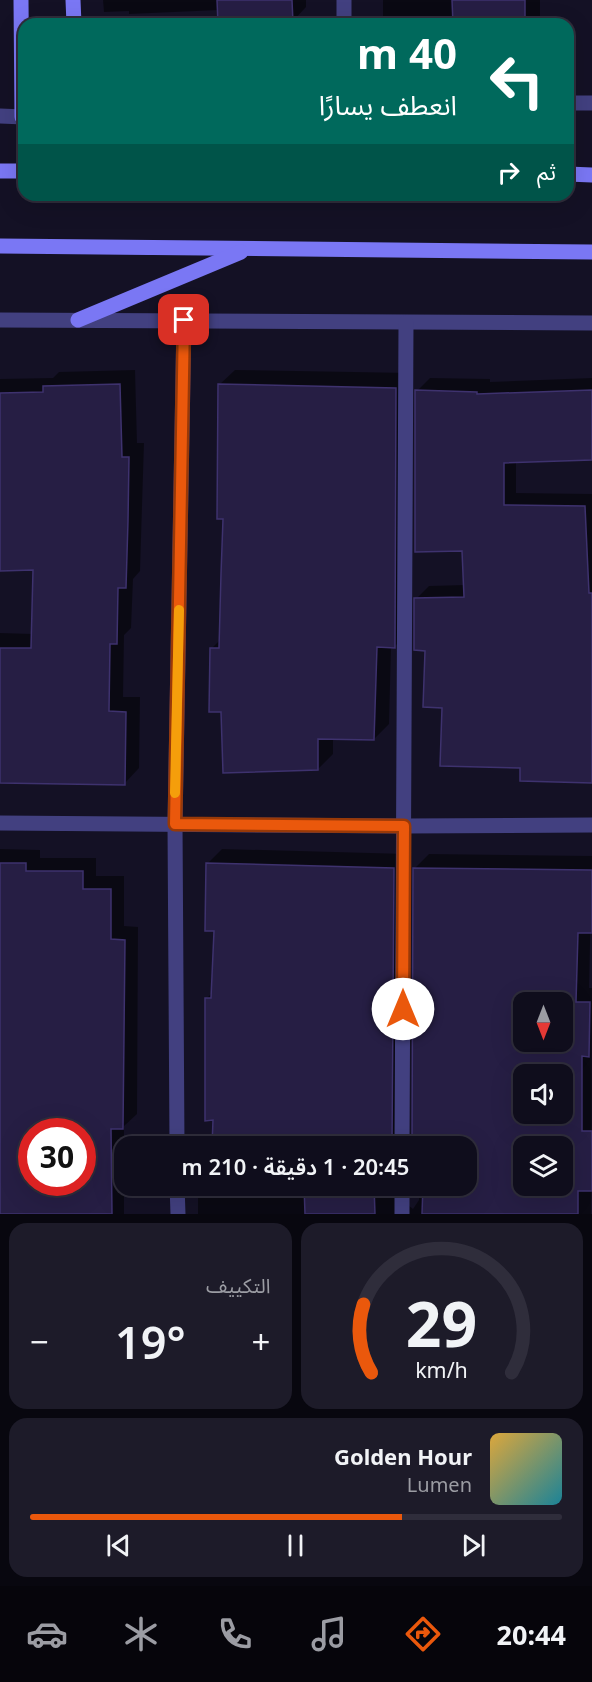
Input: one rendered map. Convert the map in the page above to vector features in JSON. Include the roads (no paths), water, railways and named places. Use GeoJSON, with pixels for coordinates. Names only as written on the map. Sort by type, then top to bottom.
{"type":"FeatureCollection","features":[{"type":"Feature","properties":{"kind":"street"},"geometry":{"type":"LineString","coordinates":[[21,0],[21,18]]}},
{"type":"Feature","properties":{"kind":"street"},"geometry":{"type":"LineString","coordinates":[[73,0],[74,18]]}},
{"type":"Feature","properties":{"kind":"street"},"geometry":{"type":"LineString","coordinates":[[344,0],[344,18]]}},
{"type":"Feature","properties":{"kind":"street"},"geometry":{"type":"LineString","coordinates":[[574,103],[592,103]]}},
{"type":"Feature","properties":{"kind":"street"},"geometry":{"type":"LineString","coordinates":[[0,117],[18,117]]}},
{"type":"Feature","properties":{"kind":"street"},"geometry":{"type":"LineString","coordinates":[[0,171],[18,171]]}},
{"type":"Feature","properties":{"kind":"street"},"geometry":{"type":"LineString","coordinates":[[574,174],[592,175]]}},
{"type":"Feature","properties":{"kind":"street"},"geometry":{"type":"LineString","coordinates":[[0,246],[592,252]]}},
{"type":"Feature","properties":{"kind":"street"},"geometry":{"type":"LineString","coordinates":[[78,320],[248,248]]}},
{"type":"Feature","properties":{"kind":"street"},"geometry":{"type":"LineString","coordinates":[[0,320],[592,323]]}},
{"type":"Feature","properties":{"kind":"street"},"geometry":{"type":"LineString","coordinates":[[177,1136],[175,824],[184,320]]}},
{"type":"Feature","properties":{"kind":"street"},"geometry":{"type":"LineString","coordinates":[[402,1136],[406,323]]}},
{"type":"Feature","properties":{"kind":"street"},"geometry":{"type":"LineString","coordinates":[[0,823],[592,825]]}},
{"type":"Feature","properties":{"kind":"street"},"geometry":{"type":"LineString","coordinates":[[177,1196],[178,1214]]}},
{"type":"Feature","properties":{"kind":"street"},"geometry":{"type":"LineString","coordinates":[[402,1196],[402,1214]]}}]}
